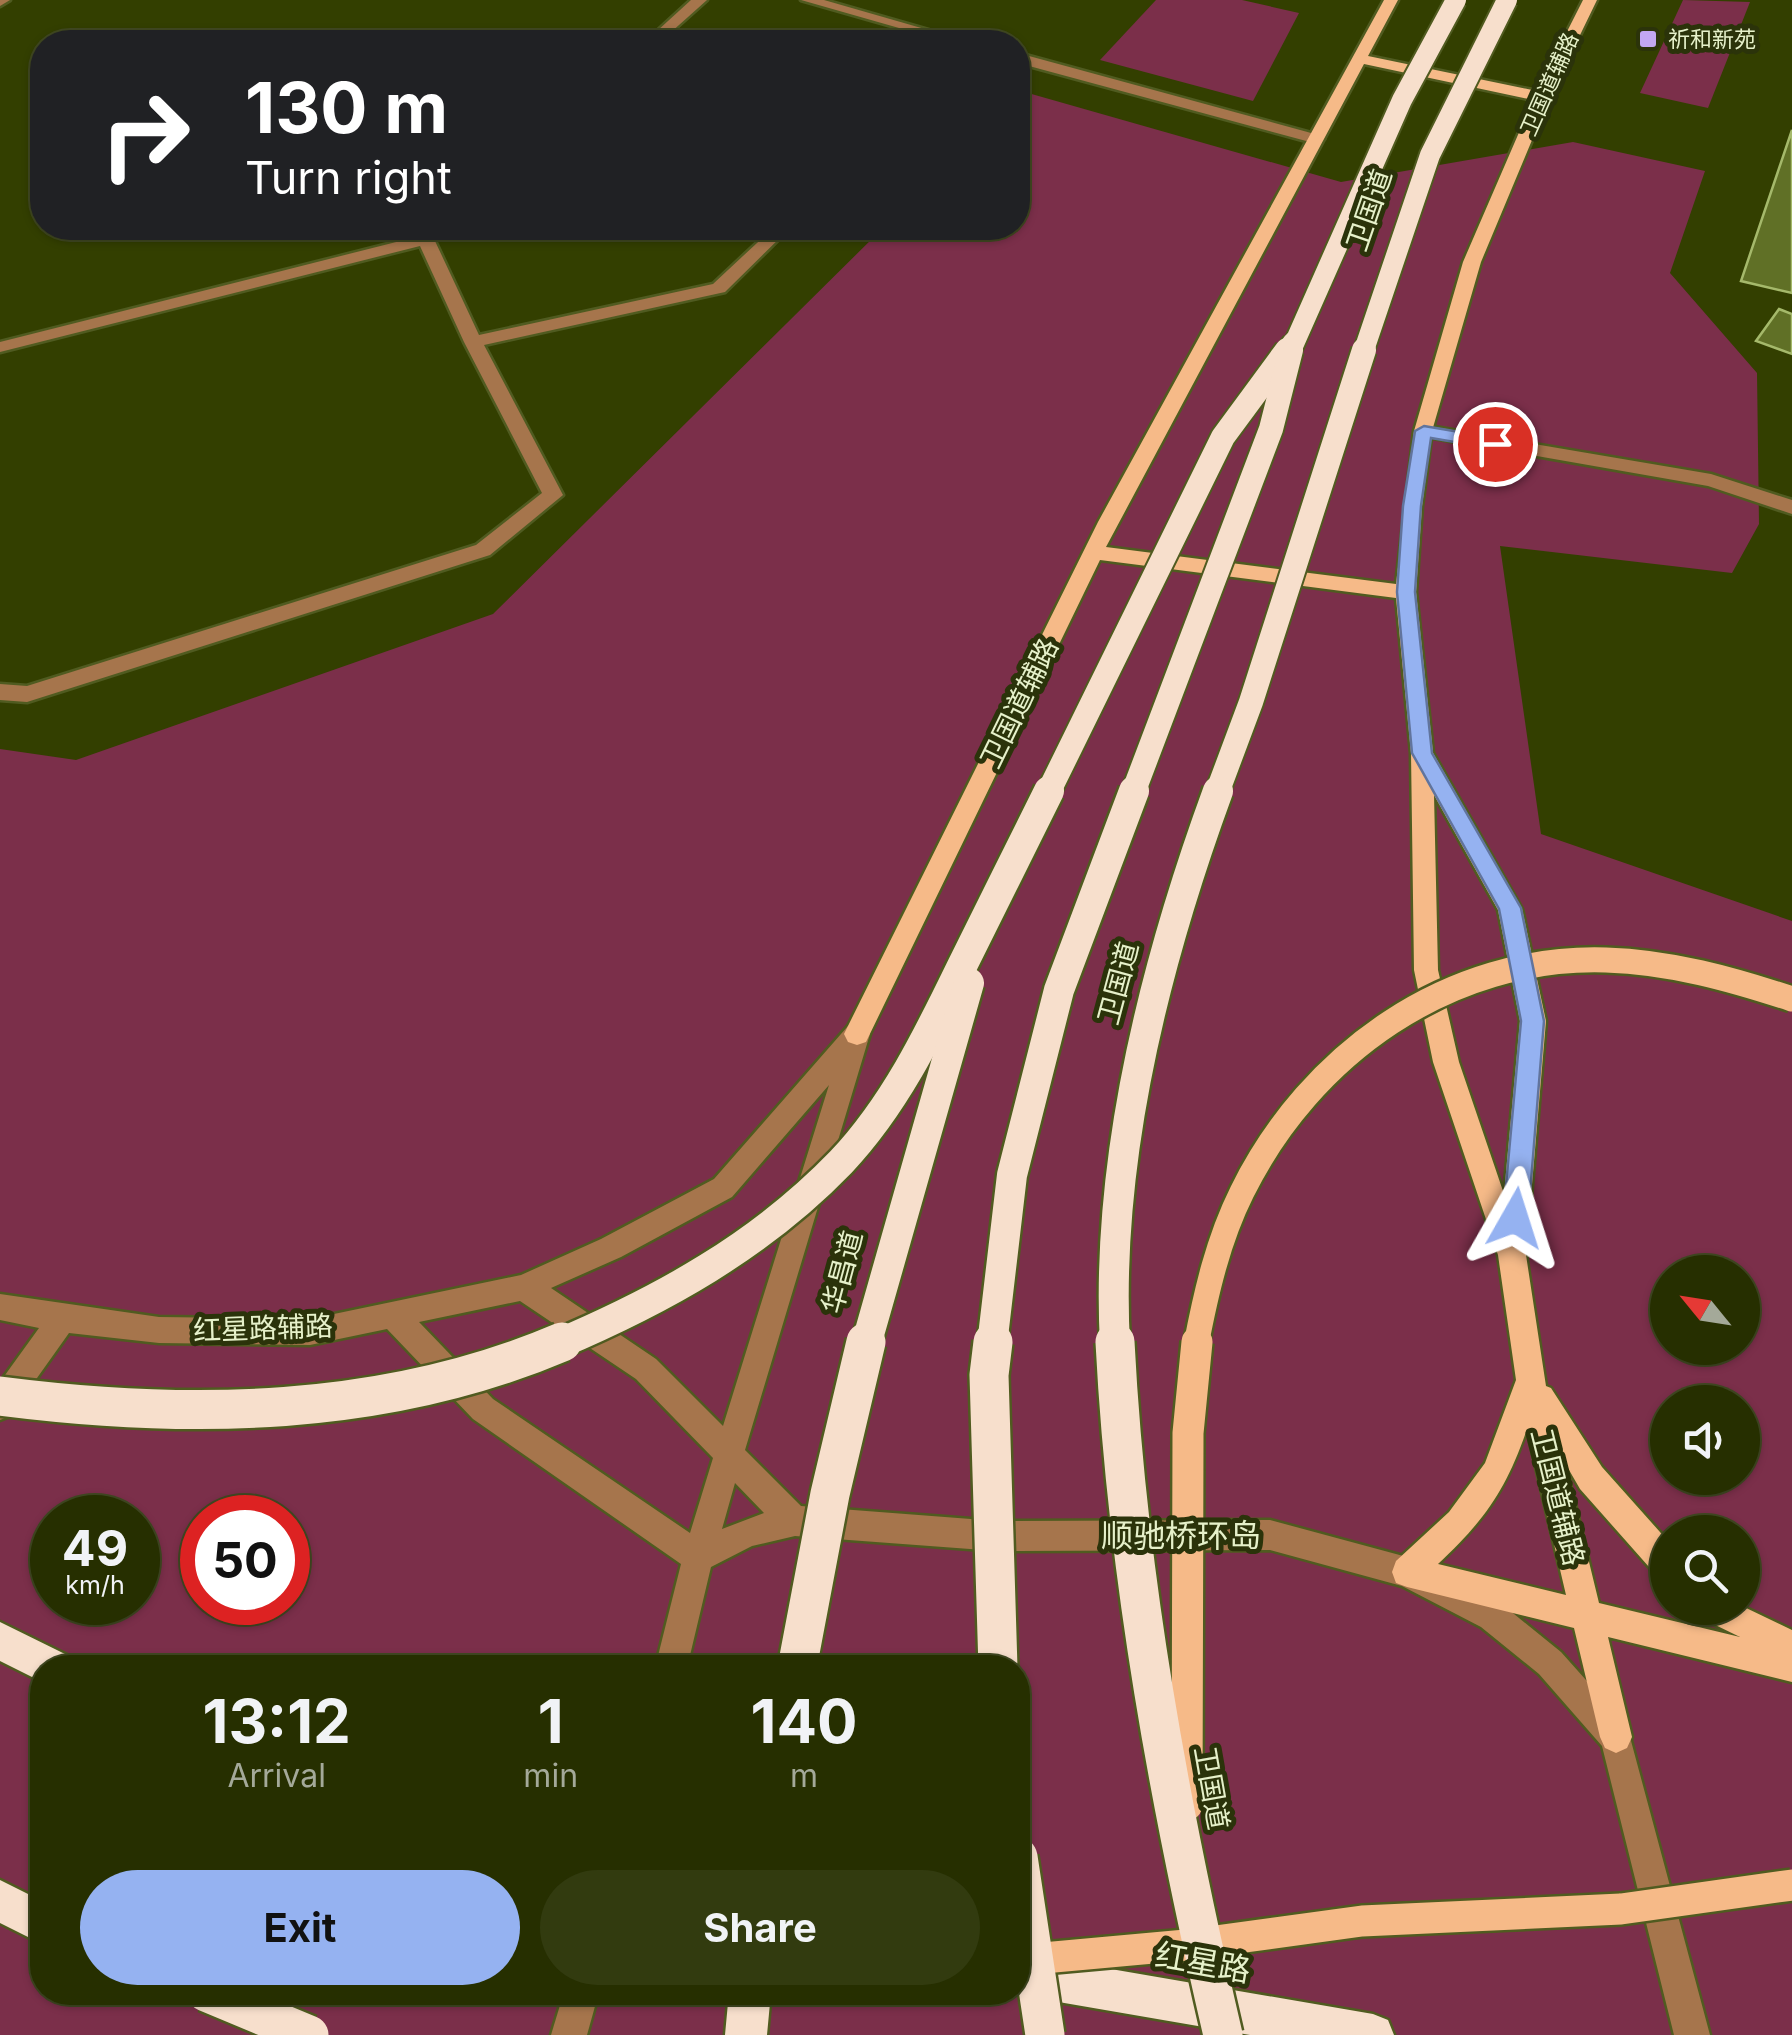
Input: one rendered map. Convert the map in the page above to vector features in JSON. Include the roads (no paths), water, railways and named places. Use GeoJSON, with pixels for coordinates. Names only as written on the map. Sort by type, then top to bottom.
{"type":"FeatureCollection","features":[{"type":"Feature","properties":{"kind":"highway","name":"卫国道"},"geometry":{"type":"LineString","coordinates":[[997,1655],[989,1376],[1012,1175],[1060,990],[1272,428],[1293,342],[1402,100],[1456,0]]}},
{"type":"Feature","properties":{"kind":"highway","name":"卫国道"},"geometry":{"type":"LineString","coordinates":[[1224,2035],[1186,1875],[1155,1698],[1120,1438],[1112,1286],[1135,1077],[1194,857],[1251,702],[1398,244],[1430,155],[1507,0]]}},
{"type":"Feature","properties":{"kind":"highway","name":"卫国道"},"geometry":{"type":"LineString","coordinates":[[994,903],[1224,438],[1293,342]]}},
{"type":"Feature","properties":{"kind":"highway"},"geometry":{"type":"LineString","coordinates":[[0,1396],[132,1410],[206,1412],[364,1397],[450,1382],[562,1343],[689,1282],[742,1249],[780,1218],[840,1163],[888,1104],[921,1050],[994,903]]}},
{"type":"Feature","properties":{"kind":"highway","name":"华昌道"},"geometry":{"type":"LineString","coordinates":[[799,1655],[877,1289],[994,903]]}},
{"type":"Feature","properties":{"kind":"highway"},"geometry":{"type":"LineString","coordinates":[[0,1641],[30,1656]]}},
{"type":"Feature","properties":{"kind":"highway"},"geometry":{"type":"LineString","coordinates":[[0,1900],[30,1917]]}},
{"type":"Feature","properties":{"kind":"highway"},"geometry":{"type":"LineString","coordinates":[[1030,1933],[1046,2035]]}},
{"type":"Feature","properties":{"kind":"highway","name":"红星路"},"geometry":{"type":"LineString","coordinates":[[1030,1976],[1373,2035]]}},
{"type":"Feature","properties":{"kind":"highway"},"geometry":{"type":"LineString","coordinates":[[237,2005],[309,2035]]}},
{"type":"Feature","properties":{"kind":"highway"},"geometry":{"type":"LineString","coordinates":[[746,2035],[749,2005]]}},
{"type":"Feature","properties":{"kind":"main road","name":"卫国道辅路"},"geometry":{"type":"LineString","coordinates":[[857,1034],[1094,552],[1391,0]]}},
{"type":"Feature","properties":{"kind":"main road","name":"卫国道辅路"},"geometry":{"type":"LineString","coordinates":[[1590,0],[1542,97],[1472,262],[1424,431],[1412,506],[1406,592],[1422,753],[1426,970],[1446,1062],[1512,1255],[1530,1380],[1616,1737]]}},
{"type":"Feature","properties":{"kind":"main road"},"geometry":{"type":"LineString","coordinates":[[1357,58],[1542,97]]}},
{"type":"Feature","properties":{"kind":"main road"},"geometry":{"type":"LineString","coordinates":[[1094,552],[1406,592]]}},
{"type":"Feature","properties":{"kind":"main road","name":"卫国道辅路"},"geometry":{"type":"LineString","coordinates":[[1422,753],[1510,908],[1533,1021],[1512,1255]]}},
{"type":"Feature","properties":{"kind":"main road"},"geometry":{"type":"LineString","coordinates":[[1186,1875],[1188,1441],[1194,1353],[1211,1273],[1234,1208],[1288,1112],[1332,1063],[1384,1023],[1442,991],[1500,968],[1583,960],[1659,964],[1734,977],[1792,999]]}},
{"type":"Feature","properties":{"kind":"main road"},"geometry":{"type":"LineString","coordinates":[[1530,1380],[1591,1478],[1650,1545]]}},
{"type":"Feature","properties":{"kind":"main road"},"geometry":{"type":"LineString","coordinates":[[1407,1572],[1460,1523],[1497,1472],[1530,1380]]}},
{"type":"Feature","properties":{"kind":"main road"},"geometry":{"type":"LineString","coordinates":[[1407,1572],[1792,1666]]}},
{"type":"Feature","properties":{"kind":"main road"},"geometry":{"type":"LineString","coordinates":[[1748,1625],[1792,1647]]}},
{"type":"Feature","properties":{"kind":"main road"},"geometry":{"type":"LineString","coordinates":[[1030,1959],[1186,1946],[1362,1921],[1621,1909],[1792,1885]]}},
{"type":"Feature","properties":{"kind":"street"},"geometry":{"type":"LineString","coordinates":[[666,30],[700,0]]}},
{"type":"Feature","properties":{"kind":"street"},"geometry":{"type":"LineString","coordinates":[[808,0],[919,30]]}},
{"type":"Feature","properties":{"kind":"street"},"geometry":{"type":"LineString","coordinates":[[1030,61],[1316,139]]}},
{"type":"Feature","properties":{"kind":"street"},"geometry":{"type":"LineString","coordinates":[[0,348],[426,240],[473,342],[553,496],[483,550],[27,694],[0,692]]}},
{"type":"Feature","properties":{"kind":"street"},"geometry":{"type":"LineString","coordinates":[[473,342],[719,288],[769,240]]}},
{"type":"Feature","properties":{"kind":"street"},"geometry":{"type":"LineString","coordinates":[[1424,431],[1711,480],[1792,507]]}},
{"type":"Feature","properties":{"kind":"street"},"geometry":{"type":"LineString","coordinates":[[673,1655],[698,1557],[857,1034]]}},
{"type":"Feature","properties":{"kind":"street","name":"卫国道辅路"},"geometry":{"type":"LineString","coordinates":[[523,1287],[611,1248],[722,1188],[857,1034]]}},
{"type":"Feature","properties":{"kind":"street"},"geometry":{"type":"LineString","coordinates":[[523,1287],[608,1338],[664,1385],[730,1459],[795,1521]]}},
{"type":"Feature","properties":{"kind":"street","name":"红星路辅路"},"geometry":{"type":"LineString","coordinates":[[0,1307],[62,1319],[159,1330],[310,1332],[523,1287]]}},
{"type":"Feature","properties":{"kind":"street"},"geometry":{"type":"LineString","coordinates":[[394,1316],[482,1410],[698,1557]]}},
{"type":"Feature","properties":{"kind":"street"},"geometry":{"type":"LineString","coordinates":[[0,1406],[62,1319]]}},
{"type":"Feature","properties":{"kind":"street","name":"顺驰桥环岛"},"geometry":{"type":"LineString","coordinates":[[698,1557],[748,1532],[795,1521],[996,1536],[1270,1535],[1407,1572],[1492,1616],[1550,1664],[1616,1737],[1692,2035]]}},
{"type":"Feature","properties":{"kind":"street"},"geometry":{"type":"LineString","coordinates":[[569,2035],[578,2005]]}},
{"type":"Feature","properties":{"kind":"place","name":"祈和新苑"},"geometry":{"type":"Point","coordinates":[1648,39]}}]}
